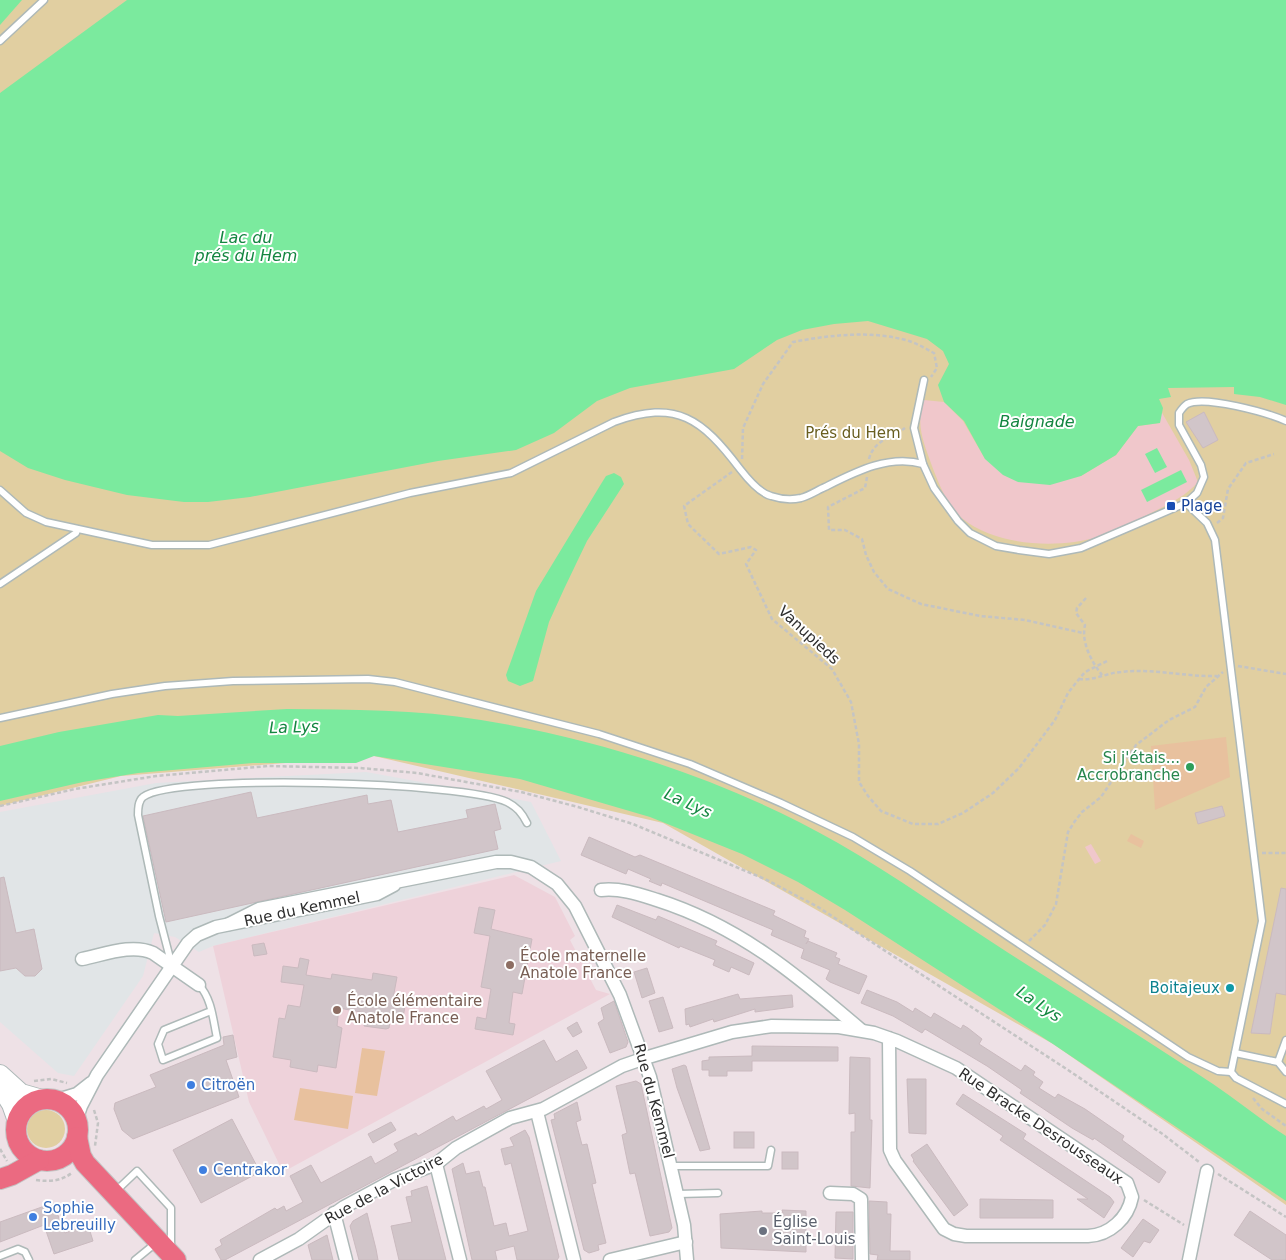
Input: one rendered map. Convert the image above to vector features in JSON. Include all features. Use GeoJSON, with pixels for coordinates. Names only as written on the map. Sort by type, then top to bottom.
{"type":"FeatureCollection","features":[{"type":"Feature","properties":{"kind":"main road"},"geometry":{"type":"LineString","coordinates":[[0,1074],[21,1093],[68,1107],[76,1129],[81,1167],[165,1255]]}},
{"type":"Feature","properties":{"kind":"main road"},"geometry":{"type":"LineString","coordinates":[[0,1087],[11,1104],[17,1121],[8,1164]]}},
{"type":"Feature","properties":{"kind":"main road"},"geometry":{"type":"LineString","coordinates":[[17,1121],[25,1108],[49,1100]]}},
{"type":"Feature","properties":{"kind":"main road"},"geometry":{"type":"LineString","coordinates":[[47,1160],[67,1153],[76,1129]]}},
{"type":"Feature","properties":{"kind":"main road"},"geometry":{"type":"LineString","coordinates":[[8,1164],[27,1154],[81,1167],[113,1193],[165,1255]]}},
{"type":"Feature","properties":{"kind":"street","name":"Rue du Kemmel"},"geometry":{"type":"LineString","coordinates":[[76,1129],[81,1106],[98,1076],[172,966],[197,935],[229,924],[259,909],[491,862],[506,862],[535,869],[553,880],[575,906],[615,984],[645,1058],[678,1194],[687,1260]]}},
{"type":"Feature","properties":{"kind":"street","name":"Rue Bracke Desrousseaux"},"geometry":{"type":"LineString","coordinates":[[602,890],[628,891],[665,903],[706,920],[744,940],[784,965],[861,1030]]}},
{"type":"Feature","properties":{"kind":"street"},"geometry":{"type":"LineString","coordinates":[[82,959],[141,949],[153,953],[199,985]]}},
{"type":"Feature","properties":{"kind":"street","name":"Rue Bracke Desrousseaux"},"geometry":{"type":"LineString","coordinates":[[645,1058],[705,1039],[757,1027],[824,1026],[861,1030],[890,1038],[921,1050],[956,1068],[1121,1178],[1132,1192],[1132,1201],[1118,1223],[1108,1231],[1096,1236],[966,1236],[954,1234],[944,1229],[895,1161],[890,1150],[890,1038]]}},
{"type":"Feature","properties":{"kind":"street","name":"Rue de la Victoire"},"geometry":{"type":"LineString","coordinates":[[260,1260],[304,1236],[334,1213],[394,1180],[436,1164],[456,1148],[510,1118],[537,1112],[622,1066],[645,1058]]}},
{"type":"Feature","properties":{"kind":"street","name":"Rue du Kemmel"},"geometry":{"type":"LineString","coordinates":[[49,1100],[77,1094],[98,1076]]}},
{"type":"Feature","properties":{"kind":"street"},"geometry":{"type":"LineString","coordinates":[[537,1112],[574,1260]]}},
{"type":"Feature","properties":{"kind":"street"},"geometry":{"type":"LineString","coordinates":[[436,1164],[460,1260]]}},
{"type":"Feature","properties":{"kind":"street"},"geometry":{"type":"LineString","coordinates":[[1189,1260],[1207,1170]]}},
{"type":"Feature","properties":{"kind":"street"},"geometry":{"type":"LineString","coordinates":[[830,1193],[853,1194],[861,1199],[862,1260]]}},
{"type":"Feature","properties":{"kind":"street"},"geometry":{"type":"LineString","coordinates":[[334,1213],[346,1260]]}},
{"type":"Feature","properties":{"kind":"street"},"geometry":{"type":"LineString","coordinates":[[610,1260],[686,1242]]}},
{"type":"Feature","properties":{"kind":"lane"},"geometry":{"type":"LineString","coordinates":[[0,41],[44,0]]}},
{"type":"Feature","properties":{"kind":"lane"},"geometry":{"type":"LineString","coordinates":[[924,380],[914,428],[923,464],[934,488],[958,521],[970,533],[996,546],[1048,554],[1081,548],[1186,503],[1197,493],[1204,477],[1201,465],[1179,425],[1179,413],[1187,404],[1202,401],[1263,413],[1286,421]]}},
{"type":"Feature","properties":{"kind":"lane"},"geometry":{"type":"LineString","coordinates":[[0,490],[26,513],[46,522],[152,545],[209,545],[391,498],[511,473],[591,432],[631,416],[651,412],[682,415],[698,425],[722,447],[757,488],[768,496],[802,498],[868,465],[914,461],[923,464]]}},
{"type":"Feature","properties":{"kind":"lane"},"geometry":{"type":"LineString","coordinates":[[1186,503],[1207,522],[1215,540],[1262,922],[1231,1072]]}},
{"type":"Feature","properties":{"kind":"lane"},"geometry":{"type":"LineString","coordinates":[[0,584],[76,534],[77,530]]}},
{"type":"Feature","properties":{"kind":"lane"},"geometry":{"type":"LineString","coordinates":[[0,718],[112,694],[164,686],[242,681],[368,679],[395,682],[599,734],[690,764],[736,782],[853,837],[910,872],[1188,1057],[1218,1070],[1231,1072],[1236,1078],[1286,1104]]}},
{"type":"Feature","properties":{"kind":"lane"},"geometry":{"type":"LineString","coordinates":[[172,966],[159,916],[138,815],[139,801],[144,797],[178,789],[225,784],[337,783],[396,785],[452,790],[506,801],[521,811],[527,823]]}},
{"type":"Feature","properties":{"kind":"lane"},"geometry":{"type":"LineString","coordinates":[[199,985],[207,996],[211,1011],[217,1038],[164,1060],[158,1044],[164,1030],[211,1011]]}},
{"type":"Feature","properties":{"kind":"lane"},"geometry":{"type":"LineString","coordinates":[[1278,1062],[1286,1040]]}},
{"type":"Feature","properties":{"kind":"lane"},"geometry":{"type":"LineString","coordinates":[[1235,1053],[1278,1062],[1286,1072]]}},
{"type":"Feature","properties":{"kind":"lane"},"geometry":{"type":"LineString","coordinates":[[671,1166],[768,1166],[771,1150]]}},
{"type":"Feature","properties":{"kind":"lane"},"geometry":{"type":"LineString","coordinates":[[113,1193],[136,1171],[171,1208],[172,1233],[165,1255],[135,1260]]}},
{"type":"Feature","properties":{"kind":"lane"},"geometry":{"type":"LineString","coordinates":[[678,1194],[718,1193]]}},
{"type":"Feature","properties":{"kind":"lane"},"geometry":{"type":"LineString","coordinates":[[0,1256],[18,1249],[25,1252],[30,1260]]}},
{"type":"Feature","properties":{"kind":"path"},"geometry":{"type":"LineString","coordinates":[[738,467],[742,463],[743,455],[742,428],[763,384],[793,342],[826,335],[870,336],[909,341],[934,353],[937,368],[921,393]]}},
{"type":"Feature","properties":{"kind":"path"},"geometry":{"type":"LineString","coordinates":[[910,425],[896,434],[884,438],[875,447],[870,456],[865,488],[828,507],[829,530],[845,530],[862,539],[866,556],[888,589],[937,608],[1026,620],[1083,633]]}},
{"type":"Feature","properties":{"kind":"path"},"geometry":{"type":"LineString","coordinates":[[1211,532],[1219,519],[1223,518],[1228,489],[1246,463],[1274,454]]}},
{"type":"Feature","properties":{"kind":"path","name":"Vanupieds"},"geometry":{"type":"LineString","coordinates":[[738,467],[718,484],[684,506],[688,524],[719,554],[751,547],[756,550],[746,564],[772,619],[832,669],[851,702],[859,744],[859,782],[881,811],[913,824],[938,824],[963,813],[993,793],[1019,768],[1055,720],[1068,693],[1079,679],[1095,666],[1107,661]]}},
{"type":"Feature","properties":{"kind":"path"},"geometry":{"type":"LineString","coordinates":[[1086,598],[1075,610],[1085,625],[1083,633],[1095,666],[1103,675]]}},
{"type":"Feature","properties":{"kind":"path"},"geometry":{"type":"LineString","coordinates":[[1022,947],[1045,926],[1056,904],[1068,832],[1082,812],[1102,797],[1136,745],[1169,720],[1195,707],[1206,688],[1230,666],[1286,674]]}},
{"type":"Feature","properties":{"kind":"path"},"geometry":{"type":"LineString","coordinates":[[1079,679],[1089,681],[1103,675],[1121,672],[1163,671],[1202,677],[1218,676]]}},
{"type":"Feature","properties":{"kind":"path"},"geometry":{"type":"LineString","coordinates":[[0,806],[23,801]]}},
{"type":"Feature","properties":{"kind":"path"},"geometry":{"type":"LineString","coordinates":[[1254,854],[1286,853]]}},
{"type":"Feature","properties":{"kind":"path"},"geometry":{"type":"LineString","coordinates":[[1253,1087],[1252,1097],[1254,1101],[1286,1126]]}},
{"type":"Feature","properties":{"kind":"path"},"geometry":{"type":"LineString","coordinates":[[8,1164],[32,1179],[48,1182],[65,1178],[81,1167]]}},
{"type":"Feature","properties":{"kind":"path"},"geometry":{"type":"LineString","coordinates":[[1132,1192],[1194,1232]]}},
{"type":"Feature","properties":{"kind":"shaded area","name":"Si j'étais... Accrobranche"},"geometry":{"type":"Polygon","coordinates":[[[1226,737],[1230,777],[1155,810],[1151,746],[1226,737]]]}},
{"type":"Feature","properties":{"kind":"shaded area"},"geometry":{"type":"Polygon","coordinates":[[[366,772],[531,802],[561,861],[213,946],[199,952],[175,937],[154,933],[143,976],[74,1076],[58,1073],[0,1022],[0,812],[156,783],[366,772]]]}},
{"type":"Feature","properties":{"kind":"shaded area"},"geometry":{"type":"Polygon","coordinates":[[[1131,834],[1144,841],[1141,848],[1127,841],[1131,834]]]}},
{"type":"Feature","properties":{"kind":"shaded area","name":"École élémentaire Anatole France"},"geometry":{"type":"Polygon","coordinates":[[[514,875],[555,897],[575,936],[570,940],[596,990],[610,994],[283,1172],[249,1102],[213,946],[514,875]]]}},
{"type":"Feature","properties":{"kind":"shaded area"},"geometry":{"type":"Polygon","coordinates":[[[362,1048],[385,1051],[377,1096],[355,1093],[362,1048]]]}},
{"type":"Feature","properties":{"kind":"shaded area"},"geometry":{"type":"Polygon","coordinates":[[[300,1088],[353,1096],[348,1129],[294,1120],[300,1088]]]}},
{"type":"Feature","properties":{"kind":"green space","name":"Prés du Hem"},"geometry":{"type":"Polygon","coordinates":[[[8,0],[1286,0],[1286,1205],[1053,1044],[663,823],[374,756],[121,776],[0,806],[0,8],[8,0]]]}},
{"type":"Feature","properties":{"kind":"green space"},"geometry":{"type":"Polygon","coordinates":[[[46,1110],[60,1115],[65,1129],[60,1143],[46,1148],[32,1143],[27,1129],[32,1115],[46,1110]]]}},
{"type":"Feature","properties":{"kind":"sand"},"geometry":{"type":"Polygon","coordinates":[[[924,400],[944,402],[963,421],[985,459],[1081,476],[1116,455],[1138,426],[1159,423],[1161,411],[1189,460],[1198,482],[1181,497],[1111,533],[1098,537],[1082,541],[1046,544],[1010,540],[993,535],[977,528],[957,514],[944,494],[926,450],[920,426],[921,409],[924,400]]]}},
{"type":"Feature","properties":{"kind":"sand"},"geometry":{"type":"Polygon","coordinates":[[[1091,844],[1101,861],[1095,864],[1085,847],[1091,844]]]}},
{"type":"Feature","properties":{"kind":"water"},"geometry":{"type":"Polygon","coordinates":[[[0,0],[22,0],[0,25],[0,0]]]}},
{"type":"Feature","properties":{"kind":"water","name":"Lac du prés du Hem"},"geometry":{"type":"Polygon","coordinates":[[[127,0],[1286,0],[1286,405],[1260,397],[1234,394],[1234,387],[1168,388],[1171,397],[1159,399],[1163,408],[1160,423],[1138,426],[1116,455],[1081,476],[1050,485],[1018,482],[1003,475],[985,459],[964,421],[944,402],[938,385],[949,364],[943,351],[927,339],[868,321],[834,324],[802,330],[777,340],[734,369],[630,388],[597,401],[554,433],[516,450],[438,461],[250,497],[208,502],[184,502],[127,495],[65,480],[28,468],[0,451],[0,93],[127,0]]]}},
{"type":"Feature","properties":{"kind":"water"},"geometry":{"type":"Polygon","coordinates":[[[1157,448],[1167,467],[1155,473],[1145,454],[1157,448]]]}},
{"type":"Feature","properties":{"kind":"water"},"geometry":{"type":"Polygon","coordinates":[[[1181,470],[1187,482],[1147,502],[1141,490],[1181,470]]]}},
{"type":"Feature","properties":{"kind":"water"},"geometry":{"type":"Polygon","coordinates":[[[614,473],[621,477],[624,484],[587,541],[564,589],[549,622],[533,681],[520,686],[508,681],[506,675],[536,591],[606,476],[614,473]]]}},
{"type":"Feature","properties":{"kind":"water","name":"La Lys"},"geometry":{"type":"Polygon","coordinates":[[[287,709],[433,714],[457,716],[527,728],[620,751],[710,782],[754,800],[838,843],[902,882],[1007,952],[1213,1084],[1286,1136],[1286,1201],[1053,1044],[845,910],[798,882],[742,854],[650,817],[520,779],[374,756],[356,763],[253,763],[138,773],[83,782],[0,801],[0,746],[59,732],[158,715],[178,716],[287,709]]]}},
{"type":"Feature","properties":{"kind":"building"},"geometry":{"type":"Polygon","coordinates":[[[1204,412],[1218,440],[1203,448],[1186,422],[1204,412]]]}},
{"type":"Feature","properties":{"kind":"building"},"geometry":{"type":"Polygon","coordinates":[[[251,792],[257,818],[367,795],[368,804],[391,800],[398,832],[468,818],[466,810],[495,804],[501,829],[494,831],[498,849],[166,922],[143,816],[251,792]]]}},
{"type":"Feature","properties":{"kind":"building"},"geometry":{"type":"Polygon","coordinates":[[[1222,806],[1225,816],[1198,824],[1195,813],[1222,806]]]}},
{"type":"Feature","properties":{"kind":"building"},"geometry":{"type":"Polygon","coordinates":[[[589,837],[635,857],[640,855],[775,911],[773,915],[806,931],[804,937],[809,939],[806,944],[808,941],[837,953],[835,957],[840,959],[838,964],[867,976],[859,994],[830,982],[826,979],[830,970],[801,958],[804,949],[771,935],[773,930],[662,883],[661,886],[649,881],[651,879],[628,869],[626,874],[581,855],[589,837]]]}},
{"type":"Feature","properties":{"kind":"building"},"geometry":{"type":"Polygon","coordinates":[[[4,877],[16,933],[34,929],[42,969],[35,976],[25,976],[16,968],[0,971],[0,878],[4,877]]]}},
{"type":"Feature","properties":{"kind":"building"},"geometry":{"type":"Polygon","coordinates":[[[1281,888],[1286,889],[1286,995],[1276,993],[1270,1034],[1251,1033],[1281,888]]]}},
{"type":"Feature","properties":{"kind":"building"},"geometry":{"type":"Polygon","coordinates":[[[617,905],[656,920],[658,916],[717,941],[715,945],[754,963],[749,975],[731,967],[729,972],[713,965],[715,960],[680,946],[679,948],[612,917],[617,905]]]}},
{"type":"Feature","properties":{"kind":"building"},"geometry":{"type":"Polygon","coordinates":[[[479,907],[495,910],[491,929],[532,939],[522,994],[513,992],[509,1023],[515,1024],[513,1035],[475,1029],[477,1017],[486,1019],[491,989],[481,987],[490,936],[474,933],[479,907]]]}},
{"type":"Feature","properties":{"kind":"building"},"geometry":{"type":"Polygon","coordinates":[[[264,943],[267,954],[254,956],[252,945],[264,943]]]}},
{"type":"Feature","properties":{"kind":"building"},"geometry":{"type":"Polygon","coordinates":[[[300,958],[309,960],[306,975],[331,979],[332,974],[372,980],[373,973],[397,977],[392,1004],[405,1006],[402,1024],[390,1022],[389,1028],[386,1029],[364,1026],[366,1013],[339,1008],[337,1026],[342,1028],[336,1068],[318,1065],[317,1072],[290,1067],[291,1060],[273,1057],[279,1018],[285,1019],[288,1005],[300,1007],[304,985],[281,982],[283,966],[298,968],[300,958]]]}},
{"type":"Feature","properties":{"kind":"building"},"geometry":{"type":"Polygon","coordinates":[[[647,968],[655,993],[642,998],[634,972],[647,968]]]}},
{"type":"Feature","properties":{"kind":"building"},"geometry":{"type":"Polygon","coordinates":[[[867,990],[897,1002],[913,1012],[915,1008],[931,1018],[934,1013],[961,1029],[963,1025],[968,1028],[982,1039],[979,1044],[1021,1071],[1025,1065],[1035,1072],[1033,1075],[1043,1082],[1039,1088],[1055,1098],[1058,1094],[1085,1109],[1124,1136],[1122,1140],[1166,1172],[1159,1183],[1094,1138],[1093,1140],[1072,1128],[1020,1093],[1022,1090],[987,1066],[925,1029],[922,1033],[893,1016],[861,1003],[867,990]]]}},
{"type":"Feature","properties":{"kind":"building"},"geometry":{"type":"Polygon","coordinates":[[[738,994],[740,999],[792,995],[793,1007],[755,1012],[755,1009],[714,1022],[713,1019],[690,1027],[689,1024],[686,1025],[685,1009],[738,994]]]}},
{"type":"Feature","properties":{"kind":"building"},"geometry":{"type":"Polygon","coordinates":[[[663,997],[673,1028],[659,1032],[649,1001],[663,997]]]}},
{"type":"Feature","properties":{"kind":"building"},"geometry":{"type":"Polygon","coordinates":[[[614,1001],[628,1042],[626,1047],[610,1053],[598,1023],[604,1019],[601,1008],[614,1001]]]}},
{"type":"Feature","properties":{"kind":"building"},"geometry":{"type":"Polygon","coordinates":[[[577,1022],[582,1032],[573,1037],[567,1028],[577,1022]]]}},
{"type":"Feature","properties":{"kind":"building"},"geometry":{"type":"Polygon","coordinates":[[[233,1035],[237,1057],[226,1060],[239,1097],[133,1139],[122,1130],[114,1109],[115,1103],[156,1087],[150,1075],[224,1045],[223,1037],[233,1035]]]}},
{"type":"Feature","properties":{"kind":"building"},"geometry":{"type":"Polygon","coordinates":[[[544,1040],[556,1062],[577,1050],[587,1068],[225,1260],[221,1260],[215,1249],[222,1245],[220,1240],[275,1208],[277,1210],[284,1206],[286,1211],[303,1202],[290,1176],[311,1165],[321,1183],[371,1156],[375,1164],[398,1151],[394,1144],[416,1133],[418,1136],[453,1116],[456,1121],[484,1106],[486,1109],[502,1100],[486,1071],[544,1040]]]}},
{"type":"Feature","properties":{"kind":"building"},"geometry":{"type":"Polygon","coordinates":[[[752,1046],[838,1047],[838,1061],[752,1061],[752,1071],[727,1071],[727,1076],[709,1076],[709,1070],[702,1070],[702,1061],[709,1060],[709,1057],[752,1056],[752,1046]]]}},
{"type":"Feature","properties":{"kind":"building"},"geometry":{"type":"Polygon","coordinates":[[[850,1057],[870,1058],[870,1120],[872,1120],[870,1188],[851,1186],[851,1132],[855,1132],[855,1113],[849,1114],[850,1057]]]}},
{"type":"Feature","properties":{"kind":"building"},"geometry":{"type":"Polygon","coordinates":[[[686,1066],[710,1149],[700,1151],[677,1088],[672,1069],[686,1066]]]}},
{"type":"Feature","properties":{"kind":"building"},"geometry":{"type":"Polygon","coordinates":[[[907,1079],[926,1079],[926,1134],[909,1133],[907,1079]]]}},
{"type":"Feature","properties":{"kind":"building"},"geometry":{"type":"Polygon","coordinates":[[[636,1081],[641,1084],[672,1228],[669,1232],[650,1236],[635,1173],[630,1174],[622,1135],[627,1133],[616,1086],[636,1081]]]}},
{"type":"Feature","properties":{"kind":"building"},"geometry":{"type":"Polygon","coordinates":[[[963,1094],[1026,1134],[1023,1139],[1110,1197],[1114,1202],[1104,1218],[1077,1199],[1088,1199],[1000,1140],[1003,1136],[956,1104],[963,1094]]]}},
{"type":"Feature","properties":{"kind":"building"},"geometry":{"type":"Polygon","coordinates":[[[577,1102],[581,1120],[576,1122],[582,1145],[587,1144],[596,1183],[592,1184],[606,1243],[598,1245],[599,1250],[589,1253],[584,1250],[551,1120],[555,1119],[554,1114],[577,1102]]]}},
{"type":"Feature","properties":{"kind":"building"},"geometry":{"type":"Polygon","coordinates":[[[232,1119],[260,1172],[201,1203],[173,1150],[232,1119]]]}},
{"type":"Feature","properties":{"kind":"building"},"geometry":{"type":"Polygon","coordinates":[[[391,1122],[396,1130],[373,1143],[368,1134],[391,1122]]]}},
{"type":"Feature","properties":{"kind":"building"},"geometry":{"type":"Polygon","coordinates":[[[525,1130],[529,1137],[559,1257],[557,1260],[517,1260],[514,1246],[495,1251],[497,1260],[472,1260],[452,1169],[463,1163],[466,1174],[479,1171],[483,1187],[485,1187],[494,1226],[506,1223],[509,1236],[528,1231],[511,1163],[505,1165],[501,1149],[514,1146],[510,1138],[525,1130]]]}},
{"type":"Feature","properties":{"kind":"building"},"geometry":{"type":"Polygon","coordinates":[[[734,1132],[754,1132],[754,1148],[734,1148],[734,1132]]]}},
{"type":"Feature","properties":{"kind":"building"},"geometry":{"type":"Polygon","coordinates":[[[927,1144],[968,1205],[954,1216],[913,1161],[911,1155],[927,1144]]]}},
{"type":"Feature","properties":{"kind":"building"},"geometry":{"type":"Polygon","coordinates":[[[782,1152],[798,1152],[798,1169],[782,1169],[782,1152]]]}},
{"type":"Feature","properties":{"kind":"building"},"geometry":{"type":"Polygon","coordinates":[[[427,1186],[446,1260],[399,1260],[391,1226],[412,1222],[406,1197],[412,1196],[411,1191],[427,1186]]]}},
{"type":"Feature","properties":{"kind":"building"},"geometry":{"type":"Polygon","coordinates":[[[980,1199],[1053,1200],[1053,1218],[980,1218],[980,1199]]]}},
{"type":"Feature","properties":{"kind":"building"},"geometry":{"type":"Polygon","coordinates":[[[869,1201],[887,1202],[887,1214],[891,1214],[890,1251],[910,1251],[910,1260],[877,1260],[878,1255],[870,1254],[869,1201]]]}},
{"type":"Feature","properties":{"kind":"building"},"geometry":{"type":"Polygon","coordinates":[[[53,1203],[65,1233],[88,1225],[93,1241],[54,1254],[44,1225],[0,1242],[0,1222],[53,1203]]]}},
{"type":"Feature","properties":{"kind":"building","name":"Église Saint-Louis"},"geometry":{"type":"Polygon","coordinates":[[[782,1210],[806,1211],[806,1252],[721,1248],[720,1214],[762,1211],[762,1213],[783,1213],[782,1210]]]}},
{"type":"Feature","properties":{"kind":"building"},"geometry":{"type":"Polygon","coordinates":[[[1250,1211],[1286,1235],[1286,1260],[1272,1260],[1234,1235],[1250,1211]]]}},
{"type":"Feature","properties":{"kind":"building"},"geometry":{"type":"Polygon","coordinates":[[[836,1212],[853,1212],[853,1259],[835,1258],[836,1212]]]}},
{"type":"Feature","properties":{"kind":"building"},"geometry":{"type":"Polygon","coordinates":[[[367,1213],[378,1260],[359,1260],[350,1226],[353,1221],[367,1213]]]}},
{"type":"Feature","properties":{"kind":"building"},"geometry":{"type":"Polygon","coordinates":[[[1143,1219],[1159,1230],[1150,1243],[1144,1241],[1133,1257],[1121,1248],[1143,1219]]]}},
{"type":"Feature","properties":{"kind":"building"},"geometry":{"type":"Polygon","coordinates":[[[327,1235],[333,1260],[312,1260],[308,1245],[327,1235]]]}},
{"type":"Feature","properties":{"kind":"place","name":"Plage"},"geometry":{"type":"Point","coordinates":[1171,506]}},
{"type":"Feature","properties":{"kind":"place","name":"Si j'étais... Accrobranche"},"geometry":{"type":"Point","coordinates":[1190,767]}},
{"type":"Feature","properties":{"kind":"place","name":"École maternelle Anatole France"},"geometry":{"type":"Point","coordinates":[510,965]}},
{"type":"Feature","properties":{"kind":"place","name":"Boitajeux"},"geometry":{"type":"Point","coordinates":[1230,988]}},
{"type":"Feature","properties":{"kind":"place","name":"École élémentaire Anatole France"},"geometry":{"type":"Point","coordinates":[337,1010]}},
{"type":"Feature","properties":{"kind":"place","name":"Citroën"},"geometry":{"type":"Point","coordinates":[191,1085]}},
{"type":"Feature","properties":{"kind":"place","name":"Centrakor"},"geometry":{"type":"Point","coordinates":[203,1170]}},
{"type":"Feature","properties":{"kind":"place","name":"Sophie Lebreuilly"},"geometry":{"type":"Point","coordinates":[33,1217]}},
{"type":"Feature","properties":{"kind":"place","name":"Église Saint-Louis"},"geometry":{"type":"Point","coordinates":[763,1231]}},
{"type":"Feature","properties":{"kind":"water label","name":"Baignade"},"geometry":{"type":"Point","coordinates":[1037,421]}}]}
